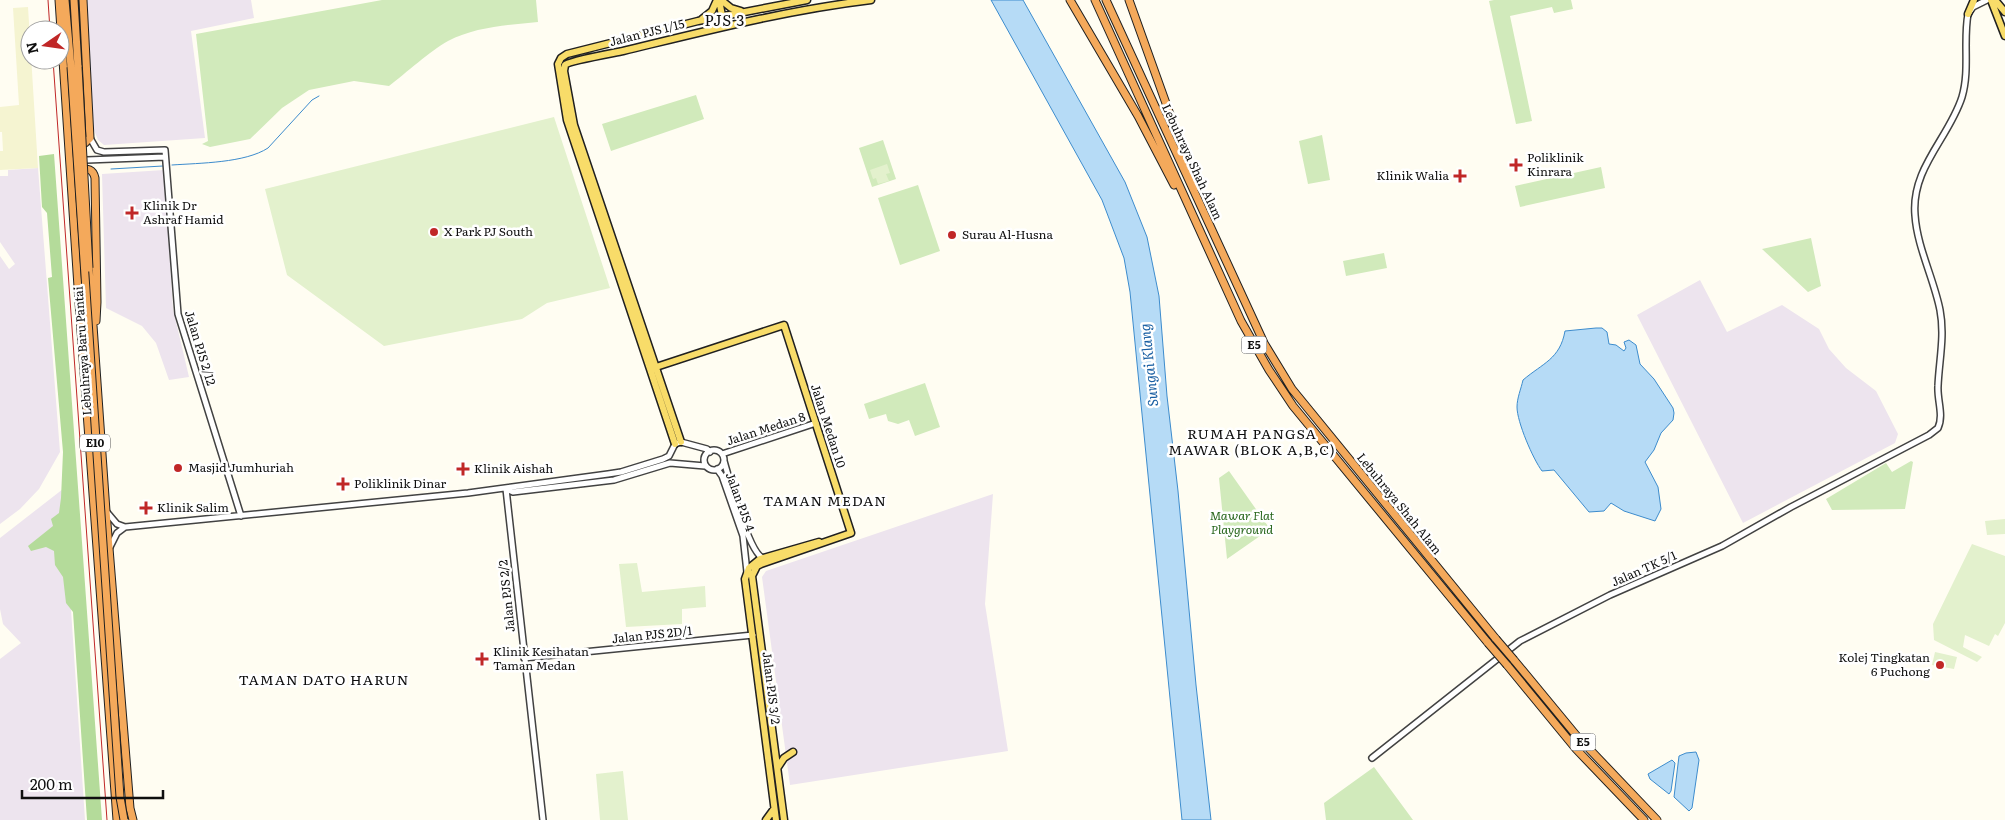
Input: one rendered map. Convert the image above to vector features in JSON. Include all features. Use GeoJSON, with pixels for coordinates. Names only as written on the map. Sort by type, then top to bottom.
{"type":"FeatureCollection","features":[{"type":"Feature","properties":{"kind":"highway"},"geometry":{"type":"LineString","coordinates":[[59,0],[83,365],[118,820]]}},
{"type":"Feature","properties":{"kind":"highway","name":"Lebuhraya Baru Pantai"},"geometry":{"type":"LineString","coordinates":[[65,0],[119,787],[124,820]]}},
{"type":"Feature","properties":{"kind":"highway","name":"Lebuhraya Baru Pantai"},"geometry":{"type":"LineString","coordinates":[[74,0],[93,332],[109,549],[133,820]]}},
{"type":"Feature","properties":{"kind":"highway"},"geometry":{"type":"LineString","coordinates":[[69,131],[79,143],[85,143],[90,138],[83,0]]}},
{"type":"Feature","properties":{"kind":"highway"},"geometry":{"type":"LineString","coordinates":[[1070,0],[1138,116],[1199,229]]}},
{"type":"Feature","properties":{"kind":"highway","name":"Lebuhraya Shah Alam"},"geometry":{"type":"LineString","coordinates":[[1095,0],[1242,322],[1268,370],[1293,406],[1576,749],[1644,820]]}},
{"type":"Feature","properties":{"kind":"highway","name":"Lebuhraya Shah Alam"},"geometry":{"type":"LineString","coordinates":[[1106,0],[1264,343],[1292,389],[1576,735],[1657,820]]}},
{"type":"Feature","properties":{"kind":"highway"},"geometry":{"type":"LineString","coordinates":[[1129,0],[1182,151],[1228,266]]}},
{"type":"Feature","properties":{"kind":"highway"},"geometry":{"type":"LineString","coordinates":[[72,183],[73,176],[79,170],[87,169],[93,172],[95,178],[98,302],[97,319],[93,332]]}},
{"type":"Feature","properties":{"kind":"main road"},"geometry":{"type":"LineString","coordinates":[[719,0],[731,8],[747,11]]}},
{"type":"Feature","properties":{"kind":"main road"},"geometry":{"type":"LineString","coordinates":[[719,0],[724,26]]}},
{"type":"Feature","properties":{"kind":"main road"},"geometry":{"type":"LineString","coordinates":[[698,21],[712,12],[719,0]]}},
{"type":"Feature","properties":{"kind":"main road","name":"Jalan PJS 1/15"},"geometry":{"type":"LineString","coordinates":[[807,0],[698,21],[566,54],[563,61],[592,58],[724,26],[805,9],[871,0]]}},
{"type":"Feature","properties":{"kind":"main road"},"geometry":{"type":"LineString","coordinates":[[1968,14],[1974,0]]}},
{"type":"Feature","properties":{"kind":"main road"},"geometry":{"type":"LineString","coordinates":[[1991,0],[2005,36]]}},
{"type":"Feature","properties":{"kind":"main road"},"geometry":{"type":"LineString","coordinates":[[1995,0],[2005,10]]}},
{"type":"Feature","properties":{"kind":"main road"},"geometry":{"type":"LineString","coordinates":[[2002,0],[2005,10]]}},
{"type":"Feature","properties":{"kind":"main road"},"geometry":{"type":"LineString","coordinates":[[565,77],[570,68],[592,58]]}},
{"type":"Feature","properties":{"kind":"main road"},"geometry":{"type":"LineString","coordinates":[[563,61],[574,125],[678,443]]}},
{"type":"Feature","properties":{"kind":"main road"},"geometry":{"type":"LineString","coordinates":[[563,61],[558,70],[567,120],[653,368]]}},
{"type":"Feature","properties":{"kind":"main road","name":"Jalan Medan 10"},"geometry":{"type":"LineString","coordinates":[[653,368],[784,325],[851,533],[823,542]]}},
{"type":"Feature","properties":{"kind":"main road"},"geometry":{"type":"LineString","coordinates":[[753,568],[763,558],[809,543],[823,542]]}},
{"type":"Feature","properties":{"kind":"main road"},"geometry":{"type":"LineString","coordinates":[[753,568],[823,542]]}},
{"type":"Feature","properties":{"kind":"main road","name":"Jalan PJS 3/2"},"geometry":{"type":"LineString","coordinates":[[753,568],[746,592],[776,820]]}},
{"type":"Feature","properties":{"kind":"main road","name":"Jalan PJS 3/2"},"geometry":{"type":"LineString","coordinates":[[753,568],[752,576],[784,820]]}},
{"type":"Feature","properties":{"kind":"main road"},"geometry":{"type":"LineString","coordinates":[[778,767],[784,758],[793,752]]}},
{"type":"Feature","properties":{"kind":"main road"},"geometry":{"type":"LineString","coordinates":[[766,820],[775,808]]}},
{"type":"Feature","properties":{"kind":"street"},"geometry":{"type":"LineString","coordinates":[[1968,14],[1973,7],[1987,0]]}},
{"type":"Feature","properties":{"kind":"street","name":"Jalan TK 5/1"},"geometry":{"type":"LineString","coordinates":[[1372,758],[1520,642],[1610,594],[1722,546],[1791,507],[1929,435],[1938,428],[1940,423],[1938,386],[1942,342],[1941,316],[1916,224],[1915,204],[1917,183],[1956,113],[1962,94],[1965,75],[1968,14]]}},
{"type":"Feature","properties":{"kind":"street"},"geometry":{"type":"LineString","coordinates":[[69,131],[76,154],[87,160],[166,157]]}},
{"type":"Feature","properties":{"kind":"street","name":"Jalan PJS 2/12"},"geometry":{"type":"LineString","coordinates":[[90,138],[98,150],[104,152],[165,150],[178,314],[241,516]]}},
{"type":"Feature","properties":{"kind":"street","name":"Jalan Medan 8"},"geometry":{"type":"LineString","coordinates":[[722,454],[816,423]]}},
{"type":"Feature","properties":{"kind":"street"},"geometry":{"type":"LineString","coordinates":[[106,511],[117,524],[126,527],[506,488],[621,472],[669,456],[678,443],[722,454],[724,461],[721,467],[717,469],[670,463],[614,480],[513,492],[506,488]]}},
{"type":"Feature","properties":{"kind":"street"},"geometry":{"type":"LineString","coordinates":[[705,466],[704,458],[710,452]]}},
{"type":"Feature","properties":{"kind":"street","name":"Jalan PJS 4"},"geometry":{"type":"LineString","coordinates":[[724,461],[747,534],[757,554],[763,558]]}},
{"type":"Feature","properties":{"kind":"street","name":"Jalan PJS 4"},"geometry":{"type":"LineString","coordinates":[[717,469],[722,476],[753,568]]}},
{"type":"Feature","properties":{"kind":"street","name":"Jalan PJS 2/2"},"geometry":{"type":"LineString","coordinates":[[506,488],[543,820]]}},
{"type":"Feature","properties":{"kind":"street"},"geometry":{"type":"LineString","coordinates":[[109,549],[117,533],[126,527]]}},
{"type":"Feature","properties":{"kind":"street","name":"Jalan PJS 2D/1"},"geometry":{"type":"LineString","coordinates":[[524,658],[753,635]]}},
{"type":"Feature","properties":{"kind":"shaded area"},"geometry":{"type":"Polygon","coordinates":[[[85,0],[251,0],[254,18],[191,31],[205,138],[104,145],[98,140],[94,130],[85,0]]]}},
{"type":"Feature","properties":{"kind":"shaded area"},"geometry":{"type":"Polygon","coordinates":[[[38,168],[60,452],[39,489],[20,509],[0,524],[0,256],[9,269],[15,264],[0,242],[0,176],[8,176],[8,170],[38,168]]]}},
{"type":"Feature","properties":{"kind":"shaded area"},"geometry":{"type":"Polygon","coordinates":[[[164,170],[173,309],[189,377],[169,380],[156,343],[142,326],[106,308],[102,174],[164,170]]]}},
{"type":"Feature","properties":{"kind":"shaded area"},"geometry":{"type":"Polygon","coordinates":[[[1700,280],[1727,332],[1782,305],[1819,329],[1829,349],[1846,368],[1876,391],[1898,434],[1895,443],[1743,523],[1637,315],[1700,280]]]}},
{"type":"Feature","properties":{"kind":"shaded area"},"geometry":{"type":"Polygon","coordinates":[[[63,489],[85,820],[0,820],[0,659],[21,643],[3,624],[0,609],[0,538],[63,489]]]}},
{"type":"Feature","properties":{"kind":"shaded area"},"geometry":{"type":"Polygon","coordinates":[[[993,494],[985,604],[1008,751],[790,785],[762,577],[766,571],[993,494]]]}},
{"type":"Feature","properties":{"kind":"green space"},"geometry":{"type":"Polygon","coordinates":[[[382,0],[536,0],[538,22],[492,27],[458,36],[434,50],[389,86],[354,81],[309,90],[282,108],[250,139],[210,147],[202,144],[208,141],[196,34],[382,0]]]}},
{"type":"Feature","properties":{"kind":"green space"},"geometry":{"type":"Polygon","coordinates":[[[1571,0],[1573,9],[1554,13],[1552,7],[1510,16],[1532,121],[1516,124],[1489,1],[1571,0]]]}},
{"type":"Feature","properties":{"kind":"green space"},"geometry":{"type":"Polygon","coordinates":[[[28,7],[29,20],[20,20],[20,70],[32,70],[38,168],[0,170],[0,151],[3,151],[2,132],[0,132],[0,107],[19,105],[13,8],[28,7]]]}},
{"type":"Feature","properties":{"kind":"green space"},"geometry":{"type":"Polygon","coordinates":[[[696,95],[704,119],[611,151],[602,124],[696,95]]]}},
{"type":"Feature","properties":{"kind":"green space","name":"X Park PJ South"},"geometry":{"type":"Polygon","coordinates":[[[554,117],[610,288],[547,303],[522,319],[384,346],[287,275],[265,189],[554,117]]]}},
{"type":"Feature","properties":{"kind":"green space"},"geometry":{"type":"Polygon","coordinates":[[[1322,135],[1330,180],[1308,184],[1299,141],[1322,135]]]}},
{"type":"Feature","properties":{"kind":"green space"},"geometry":{"type":"Polygon","coordinates":[[[883,140],[896,179],[872,187],[859,148],[883,140]]]}},
{"type":"Feature","properties":{"kind":"green space"},"geometry":{"type":"Polygon","coordinates":[[[54,154],[102,820],[87,820],[73,612],[66,603],[63,577],[55,565],[54,551],[46,547],[31,551],[28,546],[53,526],[51,519],[59,513],[61,498],[63,452],[48,278],[52,277],[47,213],[42,207],[39,156],[54,154]]]}},
{"type":"Feature","properties":{"kind":"green space"},"geometry":{"type":"Polygon","coordinates":[[[887,164],[890,173],[886,174],[889,181],[878,184],[876,178],[873,179],[870,170],[887,164]]]}},
{"type":"Feature","properties":{"kind":"green space"},"geometry":{"type":"Polygon","coordinates":[[[1601,167],[1605,188],[1520,207],[1515,186],[1601,167]]]}},
{"type":"Feature","properties":{"kind":"green space"},"geometry":{"type":"Polygon","coordinates":[[[918,185],[940,251],[900,265],[878,198],[918,185]]]}},
{"type":"Feature","properties":{"kind":"green space"},"geometry":{"type":"Polygon","coordinates":[[[1811,238],[1821,286],[1808,292],[1762,249],[1811,238]]]}},
{"type":"Feature","properties":{"kind":"green space"},"geometry":{"type":"Polygon","coordinates":[[[1384,253],[1387,268],[1346,276],[1343,261],[1384,253]]]}},
{"type":"Feature","properties":{"kind":"green space"},"geometry":{"type":"Polygon","coordinates":[[[925,383],[940,427],[915,436],[909,420],[898,424],[888,421],[886,414],[869,419],[864,404],[925,383]]]}},
{"type":"Feature","properties":{"kind":"green space"},"geometry":{"type":"Polygon","coordinates":[[[1911,461],[1913,462],[1905,509],[1832,510],[1826,499],[1886,463],[1892,472],[1911,461]]]}},
{"type":"Feature","properties":{"kind":"green space","name":"Mawar Flat Playground"},"geometry":{"type":"Polygon","coordinates":[[[1229,471],[1270,529],[1227,559],[1219,478],[1229,471]]]}},
{"type":"Feature","properties":{"kind":"green space"},"geometry":{"type":"Polygon","coordinates":[[[2005,519],[2005,534],[1987,535],[1985,521],[2005,519]]]}},
{"type":"Feature","properties":{"kind":"green space"},"geometry":{"type":"Polygon","coordinates":[[[1972,544],[2005,556],[2005,623],[1998,636],[1995,634],[1989,646],[1965,635],[1963,647],[1982,657],[1977,662],[1934,640],[1933,624],[1972,544]]]}},
{"type":"Feature","properties":{"kind":"green space"},"geometry":{"type":"Polygon","coordinates":[[[637,563],[642,592],[705,586],[706,607],[682,609],[682,624],[626,627],[619,564],[637,563]]]}},
{"type":"Feature","properties":{"kind":"green space"},"geometry":{"type":"Polygon","coordinates":[[[1935,652],[1957,657],[1954,669],[1932,665],[1935,652]]]}},
{"type":"Feature","properties":{"kind":"green space"},"geometry":{"type":"Polygon","coordinates":[[[1374,767],[1413,820],[1326,820],[1324,803],[1374,767]]]}},
{"type":"Feature","properties":{"kind":"green space"},"geometry":{"type":"Polygon","coordinates":[[[623,771],[628,820],[600,820],[596,774],[623,771]]]}},
{"type":"Feature","properties":{"kind":"water","name":"Sungai Klang"},"geometry":{"type":"Polygon","coordinates":[[[991,0],[1023,0],[1125,182],[1147,237],[1159,296],[1167,396],[1211,820],[1182,820],[1130,292],[1124,258],[1102,200],[991,0]]]}},
{"type":"Feature","properties":{"kind":"water"},"geometry":{"type":"Polygon","coordinates":[[[1602,328],[1607,332],[1609,344],[1616,345],[1624,351],[1626,348],[1624,342],[1629,340],[1636,345],[1640,364],[1654,379],[1673,408],[1673,420],[1661,433],[1654,450],[1645,462],[1658,487],[1661,509],[1655,521],[1624,511],[1611,503],[1604,511],[1589,512],[1554,470],[1542,471],[1530,449],[1520,422],[1517,404],[1523,380],[1550,360],[1559,348],[1565,331],[1602,328]]]}},
{"type":"Feature","properties":{"kind":"water"},"geometry":{"type":"Polygon","coordinates":[[[1696,752],[1699,760],[1692,808],[1689,811],[1674,797],[1679,756],[1696,752]]]}},
{"type":"Feature","properties":{"kind":"water"},"geometry":{"type":"Polygon","coordinates":[[[1672,760],[1675,763],[1669,794],[1650,779],[1648,774],[1672,760]]]}},
{"type":"Feature","properties":{"kind":"waterway"},"geometry":{"type":"LineString","coordinates":[[172,165],[222,161],[247,157],[258,153],[268,148],[312,100],[319,96]]}},
{"type":"Feature","properties":{"kind":"waterway"},"geometry":{"type":"LineString","coordinates":[[111,169],[163,166]]}},
{"type":"Feature","properties":{"kind":"railway"},"geometry":{"type":"LineString","coordinates":[[48,0],[49,20]]}},
{"type":"Feature","properties":{"kind":"railway"},"geometry":{"type":"LineString","coordinates":[[54,70],[107,820]]}},
{"type":"Feature","properties":{"kind":"place","name":"Poliklinik Kinrara"},"geometry":{"type":"Point","coordinates":[1516,165]}},
{"type":"Feature","properties":{"kind":"place","name":"Klinik Walia"},"geometry":{"type":"Point","coordinates":[1460,176]}},
{"type":"Feature","properties":{"kind":"place","name":"Klinik Dr Ashraf Hamid"},"geometry":{"type":"Point","coordinates":[132,213]}},
{"type":"Feature","properties":{"kind":"place","name":"X Park PJ South"},"geometry":{"type":"Point","coordinates":[434,232]}},
{"type":"Feature","properties":{"kind":"place","name":"Surau Al-Husna"},"geometry":{"type":"Point","coordinates":[952,235]}},
{"type":"Feature","properties":{"kind":"place","name":"Masjid Jumhuriah"},"geometry":{"type":"Point","coordinates":[178,468]}},
{"type":"Feature","properties":{"kind":"place","name":"Klinik Aishah"},"geometry":{"type":"Point","coordinates":[463,469]}},
{"type":"Feature","properties":{"kind":"place","name":"Poliklinik Dinar"},"geometry":{"type":"Point","coordinates":[343,484]}},
{"type":"Feature","properties":{"kind":"place","name":"Klinik Salim"},"geometry":{"type":"Point","coordinates":[146,508]}},
{"type":"Feature","properties":{"kind":"place","name":"Klinik Kesihatan Taman Medan"},"geometry":{"type":"Point","coordinates":[482,659]}},
{"type":"Feature","properties":{"kind":"place","name":"Kolej Tingkatan 6 Puchong"},"geometry":{"type":"Point","coordinates":[1940,665]}},
{"type":"Feature","properties":{"kind":"district","name":"PJS 3"},"geometry":{"type":"Point","coordinates":[725,21]}},
{"type":"Feature","properties":{"kind":"district","name":"RUMAH PANGSA MAWAR (BLOK A,B,C)"},"geometry":{"type":"Point","coordinates":[1252,442]}},
{"type":"Feature","properties":{"kind":"district","name":"TAMAN MEDAN"},"geometry":{"type":"Point","coordinates":[825,501]}},
{"type":"Feature","properties":{"kind":"district","name":"TAMAN DATO HARUN"},"geometry":{"type":"Point","coordinates":[324,680]}}]}
